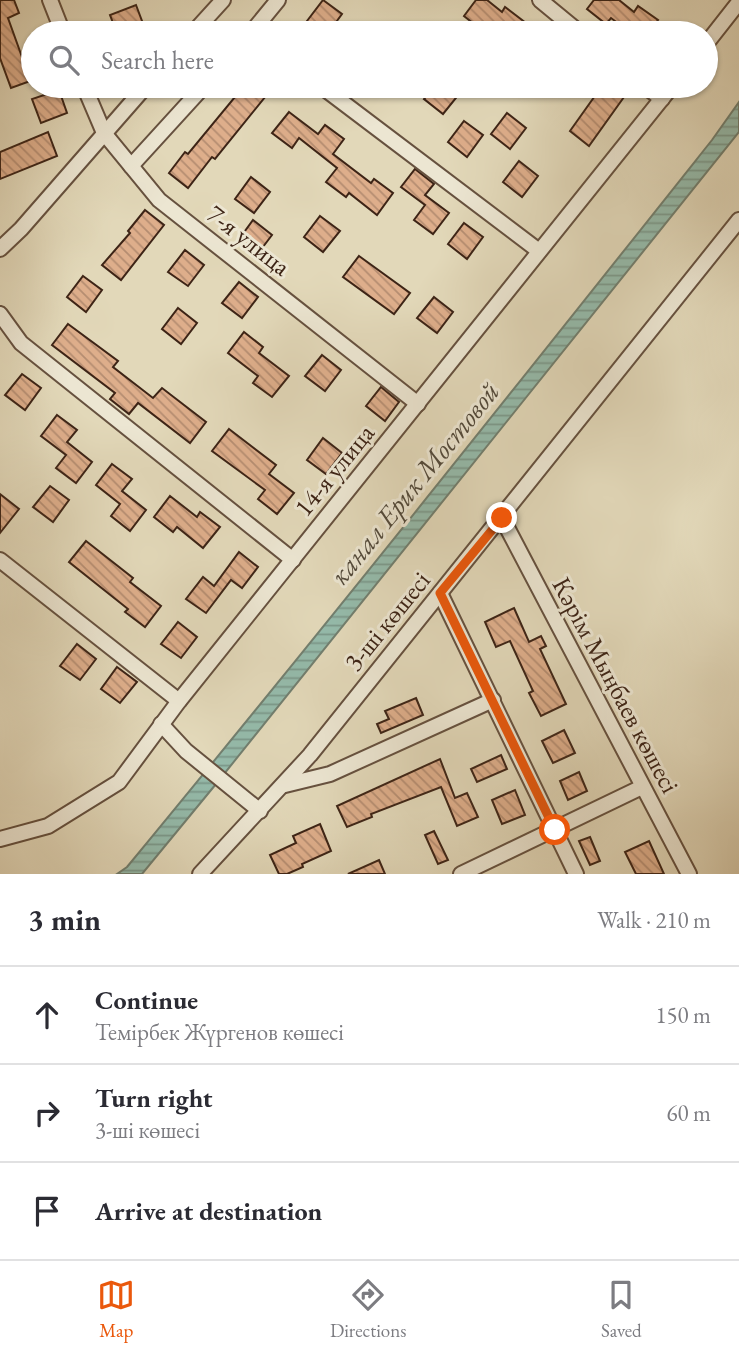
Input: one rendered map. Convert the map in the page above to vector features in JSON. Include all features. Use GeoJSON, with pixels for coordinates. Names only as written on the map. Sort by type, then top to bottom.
{"type":"FeatureCollection","features":[{"type":"Feature","properties":{"kind":"street"},"geometry":{"type":"LineString","coordinates":[[50,0],[58,21]]}},
{"type":"Feature","properties":{"kind":"street"},"geometry":{"type":"LineString","coordinates":[[204,21],[223,0]]}},
{"type":"Feature","properties":{"kind":"street"},"geometry":{"type":"LineString","coordinates":[[261,21],[278,0]]}},
{"type":"Feature","properties":{"kind":"street"},"geometry":{"type":"LineString","coordinates":[[540,0],[565,21]]}},
{"type":"Feature","properties":{"kind":"street"},"geometry":{"type":"LineString","coordinates":[[718,29],[739,2]]}},
{"type":"Feature","properties":{"kind":"street","name":"7-я улица"},"geometry":{"type":"LineString","coordinates":[[90,98],[104,133],[159,200],[418,404]]}},
{"type":"Feature","properties":{"kind":"street"},"geometry":{"type":"LineString","coordinates":[[0,249],[21,229],[135,98]]}},
{"type":"Feature","properties":{"kind":"street"},"geometry":{"type":"LineString","coordinates":[[131,166],[193,98]]}},
{"type":"Feature","properties":{"kind":"street"},"geometry":{"type":"LineString","coordinates":[[337,98],[539,251]]}},
{"type":"Feature","properties":{"kind":"street","name":"14-я улица"},"geometry":{"type":"LineString","coordinates":[[0,839],[48,826],[119,782],[179,701],[662,99]]}},
{"type":"Feature","properties":{"kind":"street","name":"3-ші көшесі"},"geometry":{"type":"LineString","coordinates":[[200,874],[310,755],[739,220]]}},
{"type":"Feature","properties":{"kind":"street"},"geometry":{"type":"LineString","coordinates":[[0,314],[21,343],[293,560]]}},
{"type":"Feature","properties":{"kind":"street","name":"Кәрім Мыңбаев көшесі"},"geometry":{"type":"LineString","coordinates":[[502,518],[689,874]]}},
{"type":"Feature","properties":{"kind":"street"},"geometry":{"type":"LineString","coordinates":[[0,560],[179,701]]}},
{"type":"Feature","properties":{"kind":"street"},"geometry":{"type":"LineString","coordinates":[[440,593],[576,874]]}},
{"type":"Feature","properties":{"kind":"street"},"geometry":{"type":"LineString","coordinates":[[283,785],[330,774],[493,700]]}},
{"type":"Feature","properties":{"kind":"street"},"geometry":{"type":"LineString","coordinates":[[161,724],[186,751],[260,811]]}},
{"type":"Feature","properties":{"kind":"street"},"geometry":{"type":"LineString","coordinates":[[310,755],[330,774]]}},
{"type":"Feature","properties":{"kind":"street"},"geometry":{"type":"LineString","coordinates":[[461,874],[642,786]]}},
{"type":"Feature","properties":{"kind":"shaded area","name":"канал Ерик Мостовой"},"geometry":{"type":"Polygon","coordinates":[[[739,102],[739,132],[216,784],[142,874],[117,874],[127,867],[348,596],[712,140],[739,102]]]}},
{"type":"Feature","properties":{"kind":"building"},"geometry":{"type":"Polygon","coordinates":[[[0,0],[14,0],[19,13],[8,18],[21,54],[21,84],[11,88],[0,58],[0,0]]]}},
{"type":"Feature","properties":{"kind":"building"},"geometry":{"type":"Polygon","coordinates":[[[323,0],[342,14],[337,21],[307,21],[323,0]]]}},
{"type":"Feature","properties":{"kind":"building"},"geometry":{"type":"Polygon","coordinates":[[[476,0],[487,0],[502,12],[505,7],[523,21],[470,21],[464,16],[476,0]]]}},
{"type":"Feature","properties":{"kind":"building"},"geometry":{"type":"Polygon","coordinates":[[[594,0],[619,0],[634,12],[638,6],[658,20],[615,21],[611,18],[602,21],[587,9],[594,0]]]}},
{"type":"Feature","properties":{"kind":"building"},"geometry":{"type":"Polygon","coordinates":[[[136,5],[142,21],[112,21],[110,15],[136,5]]]}},
{"type":"Feature","properties":{"kind":"building"},"geometry":{"type":"Polygon","coordinates":[[[62,98],[67,113],[41,123],[32,99],[62,98]]]}},
{"type":"Feature","properties":{"kind":"building"},"geometry":{"type":"Polygon","coordinates":[[[234,98],[264,98],[188,188],[169,173],[185,152],[188,154],[234,98]]]}},
{"type":"Feature","properties":{"kind":"building"},"geometry":{"type":"Polygon","coordinates":[[[425,98],[456,98],[443,114],[425,98]]]}},
{"type":"Feature","properties":{"kind":"building"},"geometry":{"type":"Polygon","coordinates":[[[593,98],[623,98],[589,146],[570,131],[593,98]]]}},
{"type":"Feature","properties":{"kind":"building"},"geometry":{"type":"Polygon","coordinates":[[[289,112],[318,134],[325,125],[344,139],[333,154],[371,183],[374,179],[393,193],[377,215],[349,193],[346,197],[326,182],[337,168],[299,138],[292,148],[272,133],[289,112]]]}},
{"type":"Feature","properties":{"kind":"building"},"geometry":{"type":"Polygon","coordinates":[[[507,113],[526,128],[510,149],[491,134],[507,113]]]}},
{"type":"Feature","properties":{"kind":"building"},"geometry":{"type":"Polygon","coordinates":[[[464,121],[483,135],[467,157],[448,142],[464,121]]]}},
{"type":"Feature","properties":{"kind":"building"},"geometry":{"type":"Polygon","coordinates":[[[48,132],[57,156],[0,179],[0,152],[48,132]]]}},
{"type":"Feature","properties":{"kind":"building"},"geometry":{"type":"Polygon","coordinates":[[[519,161],[538,176],[522,197],[503,182],[519,161]]]}},
{"type":"Feature","properties":{"kind":"building"},"geometry":{"type":"Polygon","coordinates":[[[415,169],[434,184],[425,195],[449,213],[433,234],[414,220],[425,205],[401,187],[415,169]]]}},
{"type":"Feature","properties":{"kind":"building"},"geometry":{"type":"Polygon","coordinates":[[[251,177],[270,192],[254,213],[235,199],[251,177]]]}},
{"type":"Feature","properties":{"kind":"building"},"geometry":{"type":"Polygon","coordinates":[[[145,210],[164,225],[121,280],[102,265],[130,233],[128,231],[145,210]]]}},
{"type":"Feature","properties":{"kind":"building"},"geometry":{"type":"Polygon","coordinates":[[[320,216],[340,231],[323,252],[304,237],[320,216]]]}},
{"type":"Feature","properties":{"kind":"building"},"geometry":{"type":"Polygon","coordinates":[[[253,220],[272,235],[256,256],[237,242],[253,220]]]}},
{"type":"Feature","properties":{"kind":"building"},"geometry":{"type":"Polygon","coordinates":[[[464,223],[483,237],[467,259],[448,244],[464,223]]]}},
{"type":"Feature","properties":{"kind":"building"},"geometry":{"type":"Polygon","coordinates":[[[185,250],[204,265],[188,286],[168,272],[185,250]]]}},
{"type":"Feature","properties":{"kind":"building"},"geometry":{"type":"Polygon","coordinates":[[[359,256],[410,293],[394,314],[343,277],[359,256]]]}},
{"type":"Feature","properties":{"kind":"building"},"geometry":{"type":"Polygon","coordinates":[[[83,276],[102,290],[86,312],[67,297],[83,276]]]}},
{"type":"Feature","properties":{"kind":"building"},"geometry":{"type":"Polygon","coordinates":[[[239,282],[258,297],[242,318],[222,303],[239,282]]]}},
{"type":"Feature","properties":{"kind":"building"},"geometry":{"type":"Polygon","coordinates":[[[434,297],[453,312],[437,333],[417,318],[434,297]]]}},
{"type":"Feature","properties":{"kind":"building"},"geometry":{"type":"Polygon","coordinates":[[[178,308],[197,323],[181,344],[162,329],[178,308]]]}},
{"type":"Feature","properties":{"kind":"building"},"geometry":{"type":"Polygon","coordinates":[[[68,324],[118,361],[113,367],[153,398],[162,388],[206,422],[190,443],[138,403],[129,414],[110,399],[115,393],[52,345],[68,324]]]}},
{"type":"Feature","properties":{"kind":"building"},"geometry":{"type":"Polygon","coordinates":[[[244,332],[263,347],[259,353],[289,376],[272,397],[253,383],[258,376],[228,353],[244,332]]]}},
{"type":"Feature","properties":{"kind":"building"},"geometry":{"type":"Polygon","coordinates":[[[322,355],[341,370],[325,391],[305,376],[322,355]]]}},
{"type":"Feature","properties":{"kind":"building"},"geometry":{"type":"Polygon","coordinates":[[[22,374],[41,388],[25,410],[5,395],[22,374]]]}},
{"type":"Feature","properties":{"kind":"building"},"geometry":{"type":"Polygon","coordinates":[[[381,387],[399,402],[385,421],[366,406],[381,387]]]}},
{"type":"Feature","properties":{"kind":"building"},"geometry":{"type":"Polygon","coordinates":[[[57,415],[77,430],[67,442],[92,462],[76,483],[56,468],[66,455],[41,436],[57,415]]]}},
{"type":"Feature","properties":{"kind":"building"},"geometry":{"type":"Polygon","coordinates":[[[229,429],[276,465],[269,474],[294,493],[277,514],[258,499],[265,490],[212,451],[229,429]]]}},
{"type":"Feature","properties":{"kind":"building"},"geometry":{"type":"Polygon","coordinates":[[[323,438],[342,453],[326,474],[307,460],[323,438]]]}},
{"type":"Feature","properties":{"kind":"building"},"geometry":{"type":"Polygon","coordinates":[[[112,464],[132,479],[122,491],[146,510],[130,531],[111,516],[120,504],[96,485],[112,464]]]}},
{"type":"Feature","properties":{"kind":"building"},"geometry":{"type":"Polygon","coordinates":[[[50,486],[69,500],[53,522],[33,507],[50,486]]]}},
{"type":"Feature","properties":{"kind":"building"},"geometry":{"type":"Polygon","coordinates":[[[0,494],[19,509],[0,533],[0,494]]]}},
{"type":"Feature","properties":{"kind":"building"},"geometry":{"type":"Polygon","coordinates":[[[170,496],[197,517],[200,512],[220,527],[203,548],[177,527],[173,532],[154,517],[170,496]]]}},
{"type":"Feature","properties":{"kind":"building"},"geometry":{"type":"Polygon","coordinates":[[[86,541],[133,578],[130,582],[161,606],[145,627],[125,612],[128,609],[69,562],[86,541]]]}},
{"type":"Feature","properties":{"kind":"building"},"geometry":{"type":"Polygon","coordinates":[[[239,552],[258,567],[242,588],[231,580],[206,613],[186,599],[203,577],[214,586],[239,552]]]}},
{"type":"Feature","properties":{"kind":"building"},"geometry":{"type":"Polygon","coordinates":[[[514,608],[529,642],[541,636],[546,646],[540,649],[566,704],[541,716],[529,693],[533,691],[510,641],[496,647],[485,622],[514,608]]]}},
{"type":"Feature","properties":{"kind":"building"},"geometry":{"type":"Polygon","coordinates":[[[178,622],[197,637],[181,658],[161,644],[178,622]]]}},
{"type":"Feature","properties":{"kind":"building"},"geometry":{"type":"Polygon","coordinates":[[[77,644],[96,659],[80,680],[60,666],[77,644]]]}},
{"type":"Feature","properties":{"kind":"building"},"geometry":{"type":"Polygon","coordinates":[[[117,667],[137,682],[120,703],[101,689],[117,667]]]}},
{"type":"Feature","properties":{"kind":"building"},"geometry":{"type":"Polygon","coordinates":[[[416,698],[423,715],[381,733],[377,724],[389,719],[385,711],[416,698]]]}},
{"type":"Feature","properties":{"kind":"building"},"geometry":{"type":"Polygon","coordinates":[[[564,730],[575,753],[553,763],[542,741],[564,730]]]}},
{"type":"Feature","properties":{"kind":"building"},"geometry":{"type":"Polygon","coordinates":[[[501,755],[507,769],[477,782],[471,769],[501,755]]]}},
{"type":"Feature","properties":{"kind":"building"},"geometry":{"type":"Polygon","coordinates":[[[440,759],[455,798],[467,793],[478,817],[457,826],[441,787],[371,814],[372,817],[347,827],[337,806],[440,759]]]}},
{"type":"Feature","properties":{"kind":"building"},"geometry":{"type":"Polygon","coordinates":[[[579,772],[587,791],[568,800],[560,781],[579,772]]]}},
{"type":"Feature","properties":{"kind":"building"},"geometry":{"type":"Polygon","coordinates":[[[515,790],[525,815],[502,824],[492,800],[515,790]]]}},
{"type":"Feature","properties":{"kind":"building"},"geometry":{"type":"Polygon","coordinates":[[[320,824],[331,851],[302,864],[303,867],[287,874],[279,874],[270,855],[296,843],[293,836],[320,824]]]}},
{"type":"Feature","properties":{"kind":"building"},"geometry":{"type":"Polygon","coordinates":[[[434,831],[448,860],[438,864],[425,835],[434,831]]]}},
{"type":"Feature","properties":{"kind":"building"},"geometry":{"type":"Polygon","coordinates":[[[590,837],[600,861],[590,865],[579,841],[590,837]]]}},
{"type":"Feature","properties":{"kind":"building"},"geometry":{"type":"Polygon","coordinates":[[[649,841],[664,874],[636,874],[625,852],[649,841]]]}},
{"type":"Feature","properties":{"kind":"building"},"geometry":{"type":"Polygon","coordinates":[[[379,860],[385,874],[348,874],[379,860]]]}},
{"type":"Feature","properties":{"kind":"route"},"geometry":{"type":"LineString","coordinates":[[502,518],[440,593],[555,830]]}}]}
